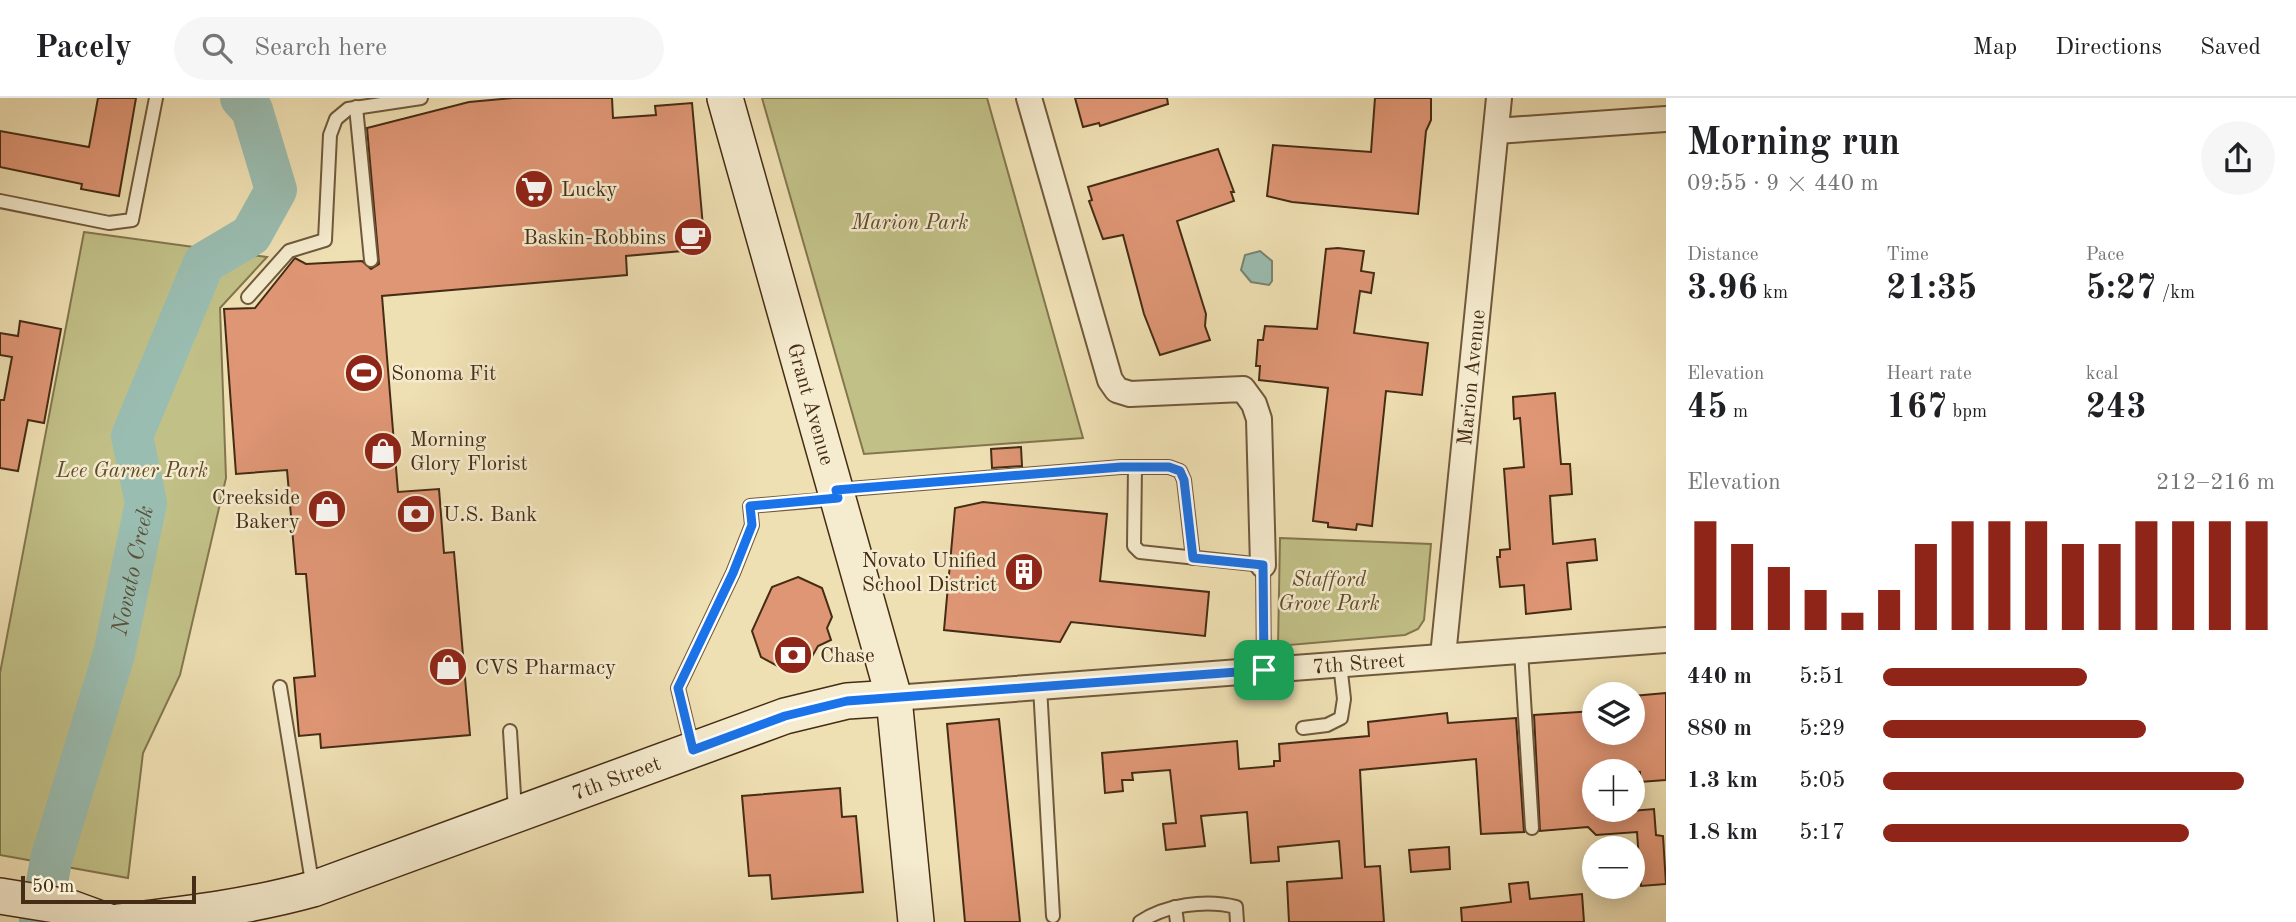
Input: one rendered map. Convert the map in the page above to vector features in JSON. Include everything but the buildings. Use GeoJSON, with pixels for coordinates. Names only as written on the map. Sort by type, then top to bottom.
{"type":"FeatureCollection","features":[{"type":"Feature","properties":{"kind":"street","name":"Grant Avenue"},"geometry":{"type":"LineString","coordinates":[[725,98],[894,698],[916,922]]}},
{"type":"Feature","properties":{"kind":"street"},"geometry":{"type":"LineString","coordinates":[[1029,98],[1110,380],[1117,390],[1130,394],[1243,389],[1254,404],[1259,419],[1263,565]]}},
{"type":"Feature","properties":{"kind":"street","name":"Marion Avenue"},"geometry":{"type":"LineString","coordinates":[[1443,656],[1499,98]]}},
{"type":"Feature","properties":{"kind":"street"},"geometry":{"type":"LineString","coordinates":[[1496,131],[1666,119]]}},
{"type":"Feature","properties":{"kind":"street","name":"7th Street"},"geometry":{"type":"LineString","coordinates":[[120,922],[213,912],[313,888],[785,716],[847,701],[1666,640]]}},
{"type":"Feature","properties":{"kind":"street"},"geometry":{"type":"LineString","coordinates":[[0,896],[68,907],[109,922]]}},
{"type":"Feature","properties":{"kind":"lane"},"geometry":{"type":"LineString","coordinates":[[0,201],[109,223],[132,220],[156,98]]}},
{"type":"Feature","properties":{"kind":"lane"},"geometry":{"type":"LineString","coordinates":[[248,297],[289,251],[324,240],[330,135],[336,119],[348,108],[421,98]]}},
{"type":"Feature","properties":{"kind":"lane"},"geometry":{"type":"LineString","coordinates":[[356,107],[371,260]]}},
{"type":"Feature","properties":{"kind":"lane"},"geometry":{"type":"LineString","coordinates":[[1135,467],[1134,546],[1140,552],[1263,565],[1264,670]]}},
{"type":"Feature","properties":{"kind":"lane"},"geometry":{"type":"LineString","coordinates":[[693,750],[678,688],[733,573],[752,525],[750,506],[837,494],[1135,467],[1169,467],[1180,471],[1184,480],[1193,558]]}},
{"type":"Feature","properties":{"kind":"lane"},"geometry":{"type":"LineString","coordinates":[[1521,651],[1532,828]]}},
{"type":"Feature","properties":{"kind":"lane"},"geometry":{"type":"LineString","coordinates":[[1303,728],[1327,726],[1341,718],[1343,699],[1340,664]]}},
{"type":"Feature","properties":{"kind":"lane"},"geometry":{"type":"LineString","coordinates":[[280,687],[313,888]]}},
{"type":"Feature","properties":{"kind":"lane"},"geometry":{"type":"LineString","coordinates":[[1040,687],[1053,916]]}},
{"type":"Feature","properties":{"kind":"lane"},"geometry":{"type":"LineString","coordinates":[[510,730],[516,814]]}},
{"type":"Feature","properties":{"kind":"lane"},"geometry":{"type":"LineString","coordinates":[[1140,922],[1175,907],[1216,904],[1236,907],[1237,922]]}},
{"type":"Feature","properties":{"kind":"lane"},"geometry":{"type":"LineString","coordinates":[[1175,907],[1177,922]]}},
{"type":"Feature","properties":{"kind":"green space","name":"Marion Park"},"geometry":{"type":"Polygon","coordinates":[[[762,98],[987,98],[1083,438],[864,454],[762,98]]]}},
{"type":"Feature","properties":{"kind":"green space","name":"Lee Garner Park"},"geometry":{"type":"Polygon","coordinates":[[[84,232],[267,257],[220,308],[226,478],[180,675],[143,753],[128,878],[0,855],[0,673],[84,232]]]}},
{"type":"Feature","properties":{"kind":"green space","name":"Stafford Grove Park"},"geometry":{"type":"Polygon","coordinates":[[[1280,538],[1431,544],[1424,620],[1418,629],[1405,635],[1278,646],[1280,538]]]}},
{"type":"Feature","properties":{"kind":"water"},"geometry":{"type":"Polygon","coordinates":[[[1260,251],[1272,261],[1272,281],[1269,285],[1251,282],[1241,270],[1245,255],[1260,251]]]}},
{"type":"Feature","properties":{"kind":"waterway","name":"Novato Creek"},"geometry":{"type":"LineString","coordinates":[[40,922],[51,860],[114,654],[146,503],[132,436],[204,263],[251,235],[276,190],[252,110],[241,98]]}},
{"type":"Feature","properties":{"kind":"place","name":"Lucky"},"geometry":{"type":"Point","coordinates":[534,189]}},
{"type":"Feature","properties":{"kind":"place","name":"Baskin-Robbins"},"geometry":{"type":"Point","coordinates":[693,237]}},
{"type":"Feature","properties":{"kind":"place","name":"Sonoma Fit"},"geometry":{"type":"Point","coordinates":[364,373]}},
{"type":"Feature","properties":{"kind":"place","name":"Morning Glory Florist"},"geometry":{"type":"Point","coordinates":[383,451]}},
{"type":"Feature","properties":{"kind":"place","name":"Creekside Bakery"},"geometry":{"type":"Point","coordinates":[327,509]}},
{"type":"Feature","properties":{"kind":"place","name":"U.S. Bank"},"geometry":{"type":"Point","coordinates":[416,514]}},
{"type":"Feature","properties":{"kind":"place","name":"Novato Unified School District"},"geometry":{"type":"Point","coordinates":[1024,572]}},
{"type":"Feature","properties":{"kind":"place","name":"Chase"},"geometry":{"type":"Point","coordinates":[793,655]}},
{"type":"Feature","properties":{"kind":"place","name":"CVS Pharmacy"},"geometry":{"type":"Point","coordinates":[448,667]}},
{"type":"Feature","properties":{"kind":"route"},"geometry":{"type":"LineString","coordinates":[[1121,467],[1169,467],[1180,471],[1184,480],[1193,558],[1263,565],[1264,670],[847,701],[785,716],[693,750],[678,688],[733,573],[752,525],[750,506],[838,498],[836,490],[1121,467]]}}]}
